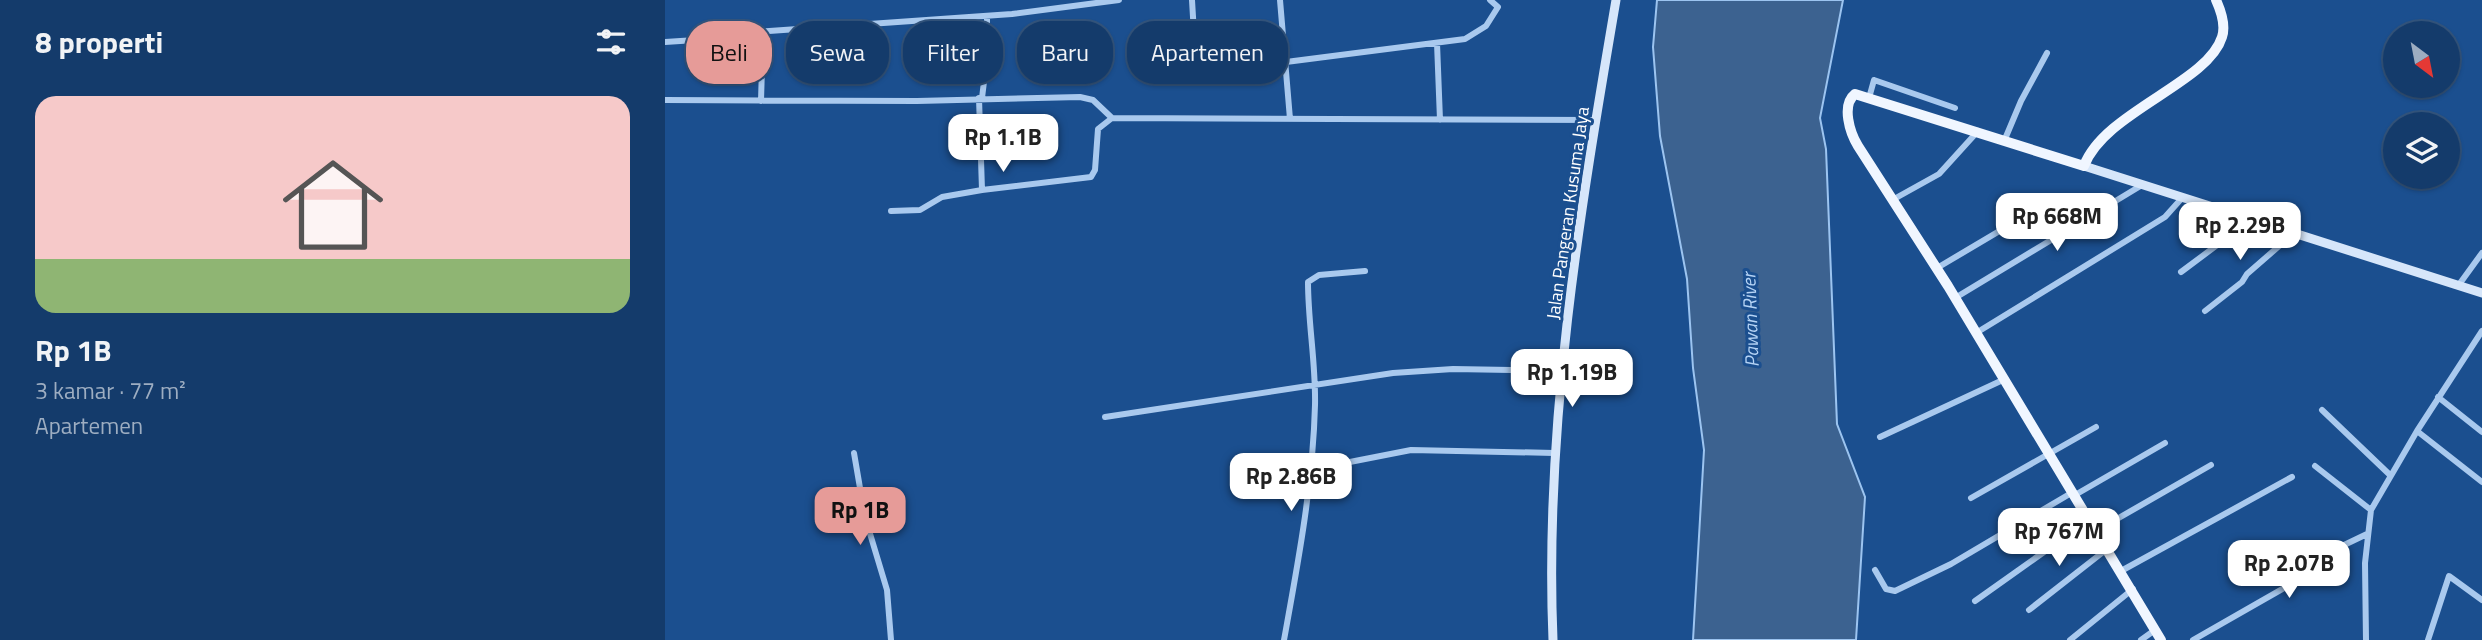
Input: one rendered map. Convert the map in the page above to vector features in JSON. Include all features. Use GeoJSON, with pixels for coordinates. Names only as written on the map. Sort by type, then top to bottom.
{"type":"FeatureCollection","features":[{"type":"Feature","properties":{"kind":"main road"},"geometry":{"type":"LineString","coordinates":[[2161,640],[2133,589],[1937,268],[1849,131],[1851,97],[1855,94],[1978,131],[2007,133],[2084,166],[2088,154],[2107,133],[2199,66],[2217,47],[2223,28],[2216,0]]}},
{"type":"Feature","properties":{"kind":"street"},"geometry":{"type":"LineString","coordinates":[[772,32],[987,16],[1119,0]]}},
{"type":"Feature","properties":{"kind":"street"},"geometry":{"type":"LineString","coordinates":[[1192,0],[1193,21]]}},
{"type":"Feature","properties":{"kind":"street"},"geometry":{"type":"LineString","coordinates":[[1280,0],[1282,21]]}},
{"type":"Feature","properties":{"kind":"street"},"geometry":{"type":"LineString","coordinates":[[1288,62],[1473,37],[1499,9],[1490,0]]}},
{"type":"Feature","properties":{"kind":"street","name":"Jalan Pangeran Kusuma Jaya"},"geometry":{"type":"LineString","coordinates":[[1553,640],[1551,565],[1554,453],[1562,371],[1616,0]]}},
{"type":"Feature","properties":{"kind":"street"},"geometry":{"type":"LineString","coordinates":[[982,190],[981,98],[987,57],[987,16]]}},
{"type":"Feature","properties":{"kind":"street"},"geometry":{"type":"LineString","coordinates":[[665,42],[686,40]]}},
{"type":"Feature","properties":{"kind":"street"},"geometry":{"type":"LineString","coordinates":[[1437,43],[1440,120]]}},
{"type":"Feature","properties":{"kind":"street"},"geometry":{"type":"LineString","coordinates":[[2007,133],[2047,53]]}},
{"type":"Feature","properties":{"kind":"street"},"geometry":{"type":"LineString","coordinates":[[761,101],[762,84]]}},
{"type":"Feature","properties":{"kind":"street"},"geometry":{"type":"LineString","coordinates":[[1288,84],[1290,119]]}},
{"type":"Feature","properties":{"kind":"street"},"geometry":{"type":"LineString","coordinates":[[1869,98],[1873,84],[1955,108]]}},
{"type":"Feature","properties":{"kind":"street"},"geometry":{"type":"LineString","coordinates":[[665,100],[1087,98],[1112,118],[1597,120]]}},
{"type":"Feature","properties":{"kind":"street"},"geometry":{"type":"LineString","coordinates":[[891,211],[920,210],[942,197],[982,190],[1091,177],[1095,170],[1098,129],[1112,118]]}},
{"type":"Feature","properties":{"kind":"street"},"geometry":{"type":"LineString","coordinates":[[1894,199],[1939,174],[1978,131]]}},
{"type":"Feature","properties":{"kind":"street"},"geometry":{"type":"LineString","coordinates":[[2084,166],[2482,293]]}},
{"type":"Feature","properties":{"kind":"street"},"geometry":{"type":"LineString","coordinates":[[1955,298],[2144,184]]}},
{"type":"Feature","properties":{"kind":"street"},"geometry":{"type":"LineString","coordinates":[[1976,334],[2165,217],[2182,198]]}},
{"type":"Feature","properties":{"kind":"street"},"geometry":{"type":"LineString","coordinates":[[1937,268],[2040,206]]}},
{"type":"Feature","properties":{"kind":"street"},"geometry":{"type":"LineString","coordinates":[[2181,272],[2252,219]]}},
{"type":"Feature","properties":{"kind":"street"},"geometry":{"type":"LineString","coordinates":[[2205,311],[2242,282],[2247,274],[2294,233]]}},
{"type":"Feature","properties":{"kind":"street"},"geometry":{"type":"LineString","coordinates":[[2458,286],[2482,253]]}},
{"type":"Feature","properties":{"kind":"street"},"geometry":{"type":"LineString","coordinates":[[1284,640],[1309,470],[1314,387],[1308,282],[1319,275],[1365,271]]}},
{"type":"Feature","properties":{"kind":"street"},"geometry":{"type":"LineString","coordinates":[[2366,640],[2371,510],[2438,397],[2482,331]]}},
{"type":"Feature","properties":{"kind":"street"},"geometry":{"type":"LineString","coordinates":[[1105,417],[1425,370],[1562,371]]}},
{"type":"Feature","properties":{"kind":"street"},"geometry":{"type":"LineString","coordinates":[[1880,438],[2005,379]]}},
{"type":"Feature","properties":{"kind":"street"},"geometry":{"type":"LineString","coordinates":[[2438,397],[2482,432]]}},
{"type":"Feature","properties":{"kind":"street"},"geometry":{"type":"LineString","coordinates":[[2322,410],[2390,475]]}},
{"type":"Feature","properties":{"kind":"street"},"geometry":{"type":"LineString","coordinates":[[1971,498],[2096,427]]}},
{"type":"Feature","properties":{"kind":"street"},"geometry":{"type":"LineString","coordinates":[[2417,431],[2482,482]]}},
{"type":"Feature","properties":{"kind":"street"},"geometry":{"type":"LineString","coordinates":[[1875,570],[1886,589],[1895,591],[1959,559],[2165,443]]}},
{"type":"Feature","properties":{"kind":"street"},"geometry":{"type":"LineString","coordinates":[[1309,470],[1411,450],[1554,453]]}},
{"type":"Feature","properties":{"kind":"street"},"geometry":{"type":"LineString","coordinates":[[854,453],[865,517],[887,590],[891,640]]}},
{"type":"Feature","properties":{"kind":"street"},"geometry":{"type":"LineString","coordinates":[[2096,531],[2211,464]]}},
{"type":"Feature","properties":{"kind":"street"},"geometry":{"type":"LineString","coordinates":[[2315,466],[2371,510]]}},
{"type":"Feature","properties":{"kind":"street"},"geometry":{"type":"LineString","coordinates":[[2122,571],[2292,477]]}},
{"type":"Feature","properties":{"kind":"street"},"geometry":{"type":"LineString","coordinates":[[1975,601],[2089,520]]}},
{"type":"Feature","properties":{"kind":"street"},"geometry":{"type":"LineString","coordinates":[[2193,640],[2291,584],[2292,570],[2368,534]]}},
{"type":"Feature","properties":{"kind":"street"},"geometry":{"type":"LineString","coordinates":[[2029,610],[2107,549]]}},
{"type":"Feature","properties":{"kind":"street"},"geometry":{"type":"LineString","coordinates":[[2428,640],[2448,577],[2482,600]]}},
{"type":"Feature","properties":{"kind":"street"},"geometry":{"type":"LineString","coordinates":[[2070,640],[2133,589]]}},
{"type":"Feature","properties":{"kind":"street"},"geometry":{"type":"LineString","coordinates":[[2141,640],[2155,630]]}},
{"type":"Feature","properties":{"kind":"water","name":"Pawan River"},"geometry":{"type":"Polygon","coordinates":[[[1657,0],[1843,0],[1820,118],[1826,149],[1837,424],[1865,497],[1856,640],[1693,640],[1704,450],[1693,368],[1687,279],[1660,136],[1653,47],[1657,0]]]}}]}
